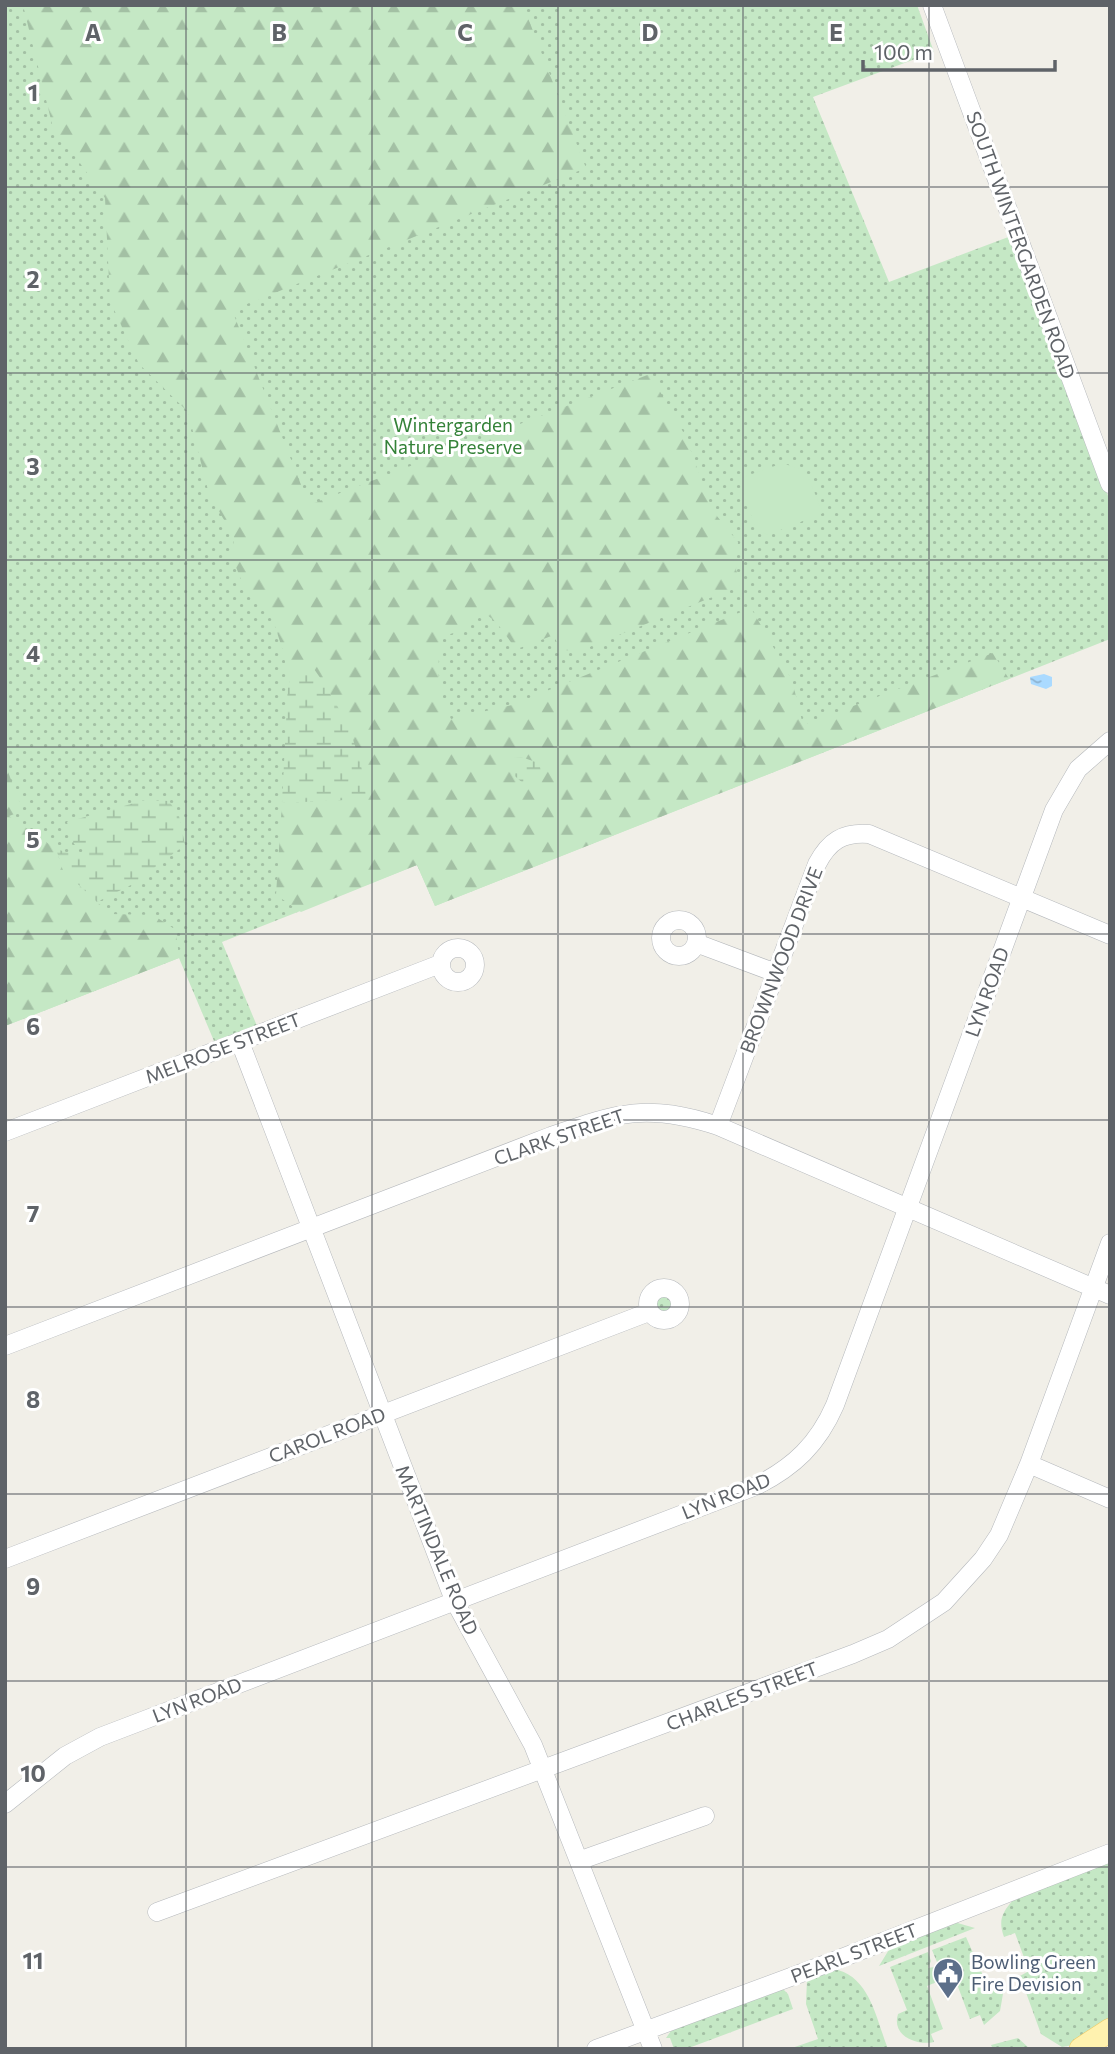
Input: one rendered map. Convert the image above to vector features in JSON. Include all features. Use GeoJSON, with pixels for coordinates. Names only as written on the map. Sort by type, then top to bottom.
{"type":"FeatureCollection","features":[{"type":"Feature","properties":{"kind":"main road"},"geometry":{"type":"LineString","coordinates":[[1082,2049],[1110,2030]]}},
{"type":"Feature","properties":{"kind":"street","name":"SOUTH WINTERGARDEN ROAD"},"geometry":{"type":"LineString","coordinates":[[932,5],[1110,484]]}},
{"type":"Feature","properties":{"kind":"street","name":"LYN ROAD"},"geometry":{"type":"LineString","coordinates":[[5,1804],[65,1756],[100,1737],[756,1486],[790,1467],[804,1454],[822,1431],[835,1405],[1052,816],[1067,785],[1091,755],[1110,741]]}},
{"type":"Feature","properties":{"kind":"street","name":"BROWNWOOD DRIVE"},"geometry":{"type":"LineString","coordinates":[[718,1126],[823,852],[829,844],[846,835],[870,834],[1110,935]]}},
{"type":"Feature","properties":{"kind":"street"},"geometry":{"type":"LineString","coordinates":[[696,943],[776,974]]}},
{"type":"Feature","properties":{"kind":"street","name":"MELROSE STREET"},"geometry":{"type":"LineString","coordinates":[[5,1132],[440,964]]}},
{"type":"Feature","properties":{"kind":"street","name":"MARTINDALE ROAD"},"geometry":{"type":"LineString","coordinates":[[240,1042],[454,1600],[533,1745],[581,1860],[653,2049]]}},
{"type":"Feature","properties":{"kind":"street","name":"CLARK STREET"},"geometry":{"type":"LineString","coordinates":[[5,1346],[310,1228],[602,1119],[628,1112],[665,1112],[718,1126],[1101,1291]]}},
{"type":"Feature","properties":{"kind":"street","name":"CHARLES STREET"},"geometry":{"type":"LineString","coordinates":[[157,1912],[853,1654],[922,1620],[951,1595],[983,1559],[1012,1509],[1101,1291],[1110,1243]]}},
{"type":"Feature","properties":{"kind":"street","name":"CAROL ROAD"},"geometry":{"type":"LineString","coordinates":[[5,1559],[649,1312]]}},
{"type":"Feature","properties":{"kind":"street"},"geometry":{"type":"LineString","coordinates":[[1029,1464],[1110,1499]]}},
{"type":"Feature","properties":{"kind":"street"},"geometry":{"type":"LineString","coordinates":[[581,1860],[705,1816]]}},
{"type":"Feature","properties":{"kind":"street","name":"PEARL STREET"},"geometry":{"type":"LineString","coordinates":[[596,2049],[834,1961],[1110,1853]]}},
{"type":"Feature","properties":{"kind":"green space","name":"Wintergarden Nature Preserve"},"geometry":{"type":"Polygon","coordinates":[[[5,5],[917,5],[934,52],[813,97],[889,282],[1011,236],[1110,501],[1110,639],[435,906],[417,865],[222,942],[257,1026],[214,1041],[179,958],[5,1026],[5,5]]]}},
{"type":"Feature","properties":{"kind":"green space"},"geometry":{"type":"Polygon","coordinates":[[[23,5],[523,5],[586,168],[232,310],[309,505],[650,374],[686,437],[712,510],[738,542],[736,570],[742,585],[577,652],[559,649],[554,635],[517,649],[490,617],[485,614],[472,617],[463,630],[444,636],[441,647],[439,678],[451,719],[512,705],[751,608],[792,680],[803,725],[993,653],[1009,679],[435,906],[417,865],[301,912],[276,895],[282,803],[366,799],[299,668],[288,684],[284,654],[273,620],[246,592],[232,557],[234,537],[209,494],[188,412],[139,364],[110,301],[105,198],[52,124],[23,5]]]}},
{"type":"Feature","properties":{"kind":"green space"},"geometry":{"type":"Polygon","coordinates":[[[783,463],[806,472],[823,513],[768,535],[756,529],[738,479],[783,463]]]}},
{"type":"Feature","properties":{"kind":"green space"},"geometry":{"type":"Polygon","coordinates":[[[299,668],[314,669],[334,699],[356,747],[366,799],[282,803],[288,684],[299,668]]]}},
{"type":"Feature","properties":{"kind":"green space"},"geometry":{"type":"Polygon","coordinates":[[[521,757],[539,763],[541,771],[534,784],[525,785],[507,769],[507,759],[521,757]]]}},
{"type":"Feature","properties":{"kind":"green space"},"geometry":{"type":"Polygon","coordinates":[[[5,764],[23,811],[9,816],[56,849],[63,870],[110,914],[153,915],[176,930],[179,958],[5,1026],[5,764]]]}},
{"type":"Feature","properties":{"kind":"green space"},"geometry":{"type":"Polygon","coordinates":[[[145,800],[169,801],[179,816],[185,845],[131,885],[97,902],[63,870],[56,849],[82,857],[86,851],[74,844],[67,822],[145,800]]]}},
{"type":"Feature","properties":{"kind":"green space"},"geometry":{"type":"Polygon","coordinates":[[[663,1296],[669,1299],[672,1305],[669,1311],[663,1314],[657,1311],[654,1305],[657,1299],[663,1296]]]}},
{"type":"Feature","properties":{"kind":"green space"},"geometry":{"type":"Polygon","coordinates":[[[1110,1861],[1110,2021],[1073,2045],[1062,2047],[1041,2034],[1020,1976],[1029,1971],[1015,1933],[1004,1937],[1002,1917],[1013,1900],[1110,1861]]]}},
{"type":"Feature","properties":{"kind":"green space"},"geometry":{"type":"Polygon","coordinates":[[[954,1922],[975,1928],[879,1966],[890,1948],[954,1922]]]}},
{"type":"Feature","properties":{"kind":"green space"},"geometry":{"type":"Polygon","coordinates":[[[966,1937],[988,1987],[997,1984],[1004,1988],[1000,2011],[984,2025],[980,2015],[970,2019],[954,1976],[944,1979],[932,1950],[966,1937]]]}},
{"type":"Feature","properties":{"kind":"green space"},"geometry":{"type":"Polygon","coordinates":[[[928,1952],[931,1961],[928,1968],[934,1967],[939,1981],[927,1986],[943,2029],[931,2034],[934,2042],[927,2043],[907,2038],[898,2028],[898,2014],[907,2010],[890,1967],[928,1952]]]}},
{"type":"Feature","properties":{"kind":"green space"},"geometry":{"type":"Polygon","coordinates":[[[833,1969],[856,1980],[863,1989],[875,2012],[888,2049],[789,2049],[818,2039],[806,2004],[807,1979],[833,1969]]]}},
{"type":"Feature","properties":{"kind":"green space"},"geometry":{"type":"Polygon","coordinates":[[[781,1987],[788,1994],[793,2009],[686,2049],[674,2049],[670,2038],[666,2038],[673,2028],[781,1987]]]}},
{"type":"Feature","properties":{"kind":"green space"},"geometry":{"type":"Polygon","coordinates":[[[1018,2038],[1030,2049],[993,2049],[991,2045],[1018,2038]]]}},
{"type":"Feature","properties":{"kind":"water"},"geometry":{"type":"Polygon","coordinates":[[[1044,674],[1052,677],[1052,686],[1046,689],[1031,684],[1030,677],[1044,674]]]}},
{"type":"Feature","properties":{"kind":"place","name":"Bowling Green Fire Devision"},"geometry":{"type":"Point","coordinates":[948,2000]}}]}
